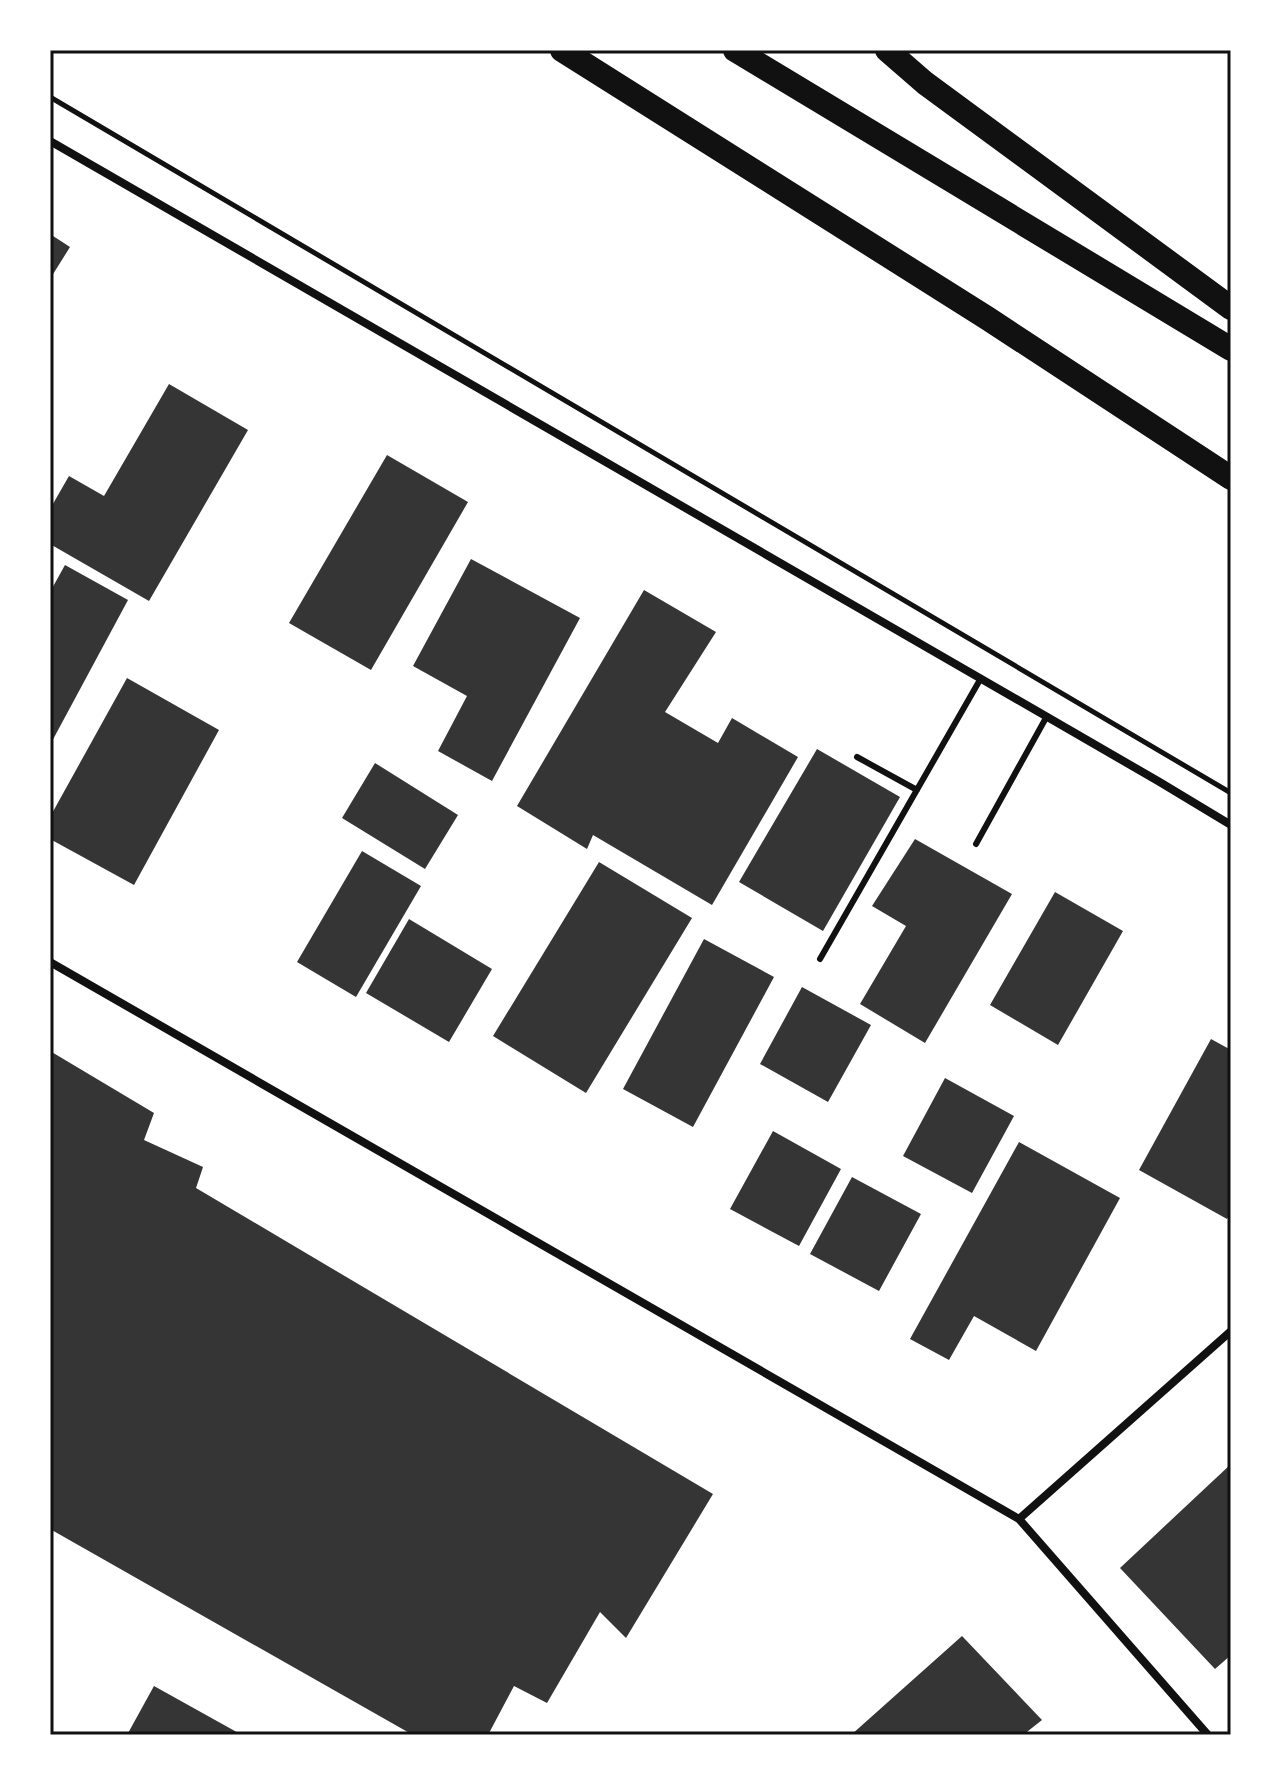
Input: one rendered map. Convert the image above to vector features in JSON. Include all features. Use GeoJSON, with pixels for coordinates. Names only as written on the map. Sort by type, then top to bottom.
{"type":"FeatureCollection","features":[{"type":"Feature","properties":{"kind":"highway"},"geometry":{"type":"LineString","coordinates":[[562,50],[987,318],[1231,478]]}},
{"type":"Feature","properties":{"kind":"highway"},"geometry":{"type":"LineString","coordinates":[[735,50],[1231,349]]}},
{"type":"Feature","properties":{"kind":"highway"},"geometry":{"type":"LineString","coordinates":[[887,50],[925,83],[1231,308]]}},
{"type":"Feature","properties":{"kind":"street"},"geometry":{"type":"LineString","coordinates":[[50,141],[1231,825]]}},
{"type":"Feature","properties":{"kind":"street"},"geometry":{"type":"LineString","coordinates":[[50,962],[1019,1519],[1208,1735]]}},
{"type":"Feature","properties":{"kind":"street"},"geometry":{"type":"LineString","coordinates":[[1019,1519],[1231,1331]]}},
{"type":"Feature","properties":{"kind":"lane"},"geometry":{"type":"LineString","coordinates":[[820,959],[981,678]]}},
{"type":"Feature","properties":{"kind":"lane"},"geometry":{"type":"LineString","coordinates":[[976,844],[1047,716]]}},
{"type":"Feature","properties":{"kind":"lane"},"geometry":{"type":"LineString","coordinates":[[857,757],[917,790]]}},
{"type":"Feature","properties":{"kind":"path"},"geometry":{"type":"LineString","coordinates":[[50,97],[1231,793]]}},
{"type":"Feature","properties":{"kind":"building"},"geometry":{"type":"Polygon","coordinates":[[[50,234],[70,247],[50,279],[50,234]]]}},
{"type":"Feature","properties":{"kind":"building"},"geometry":{"type":"Polygon","coordinates":[[[169,384],[248,430],[149,601],[50,544],[50,509],[69,476],[104,496],[169,384]]]}},
{"type":"Feature","properties":{"kind":"building"},"geometry":{"type":"Polygon","coordinates":[[[387,455],[468,502],[371,670],[289,623],[387,455]]]}},
{"type":"Feature","properties":{"kind":"building"},"geometry":{"type":"Polygon","coordinates":[[[471,559],[580,618],[492,781],[438,751],[467,696],[413,666],[471,559]]]}},
{"type":"Feature","properties":{"kind":"building"},"geometry":{"type":"Polygon","coordinates":[[[65,565],[128,600],[50,745],[50,592],[65,565]]]}},
{"type":"Feature","properties":{"kind":"building"},"geometry":{"type":"Polygon","coordinates":[[[644,590],[716,632],[665,712],[718,743],[732,718],[798,757],[712,905],[593,835],[587,849],[517,806],[644,590]]]}},
{"type":"Feature","properties":{"kind":"building"},"geometry":{"type":"Polygon","coordinates":[[[127,678],[219,730],[134,885],[50,839],[50,817],[127,678]]]}},
{"type":"Feature","properties":{"kind":"building"},"geometry":{"type":"Polygon","coordinates":[[[817,749],[900,797],[823,931],[739,882],[817,749]]]}},
{"type":"Feature","properties":{"kind":"building"},"geometry":{"type":"Polygon","coordinates":[[[375,763],[458,815],[425,869],[342,818],[375,763]]]}},
{"type":"Feature","properties":{"kind":"building"},"geometry":{"type":"Polygon","coordinates":[[[915,839],[1012,894],[925,1043],[860,1004],[906,926],[872,906],[915,839]]]}},
{"type":"Feature","properties":{"kind":"building"},"geometry":{"type":"Polygon","coordinates":[[[362,851],[421,886],[356,997],[297,962],[362,851]]]}},
{"type":"Feature","properties":{"kind":"building"},"geometry":{"type":"Polygon","coordinates":[[[599,862],[692,918],[586,1093],[493,1036],[599,862]]]}},
{"type":"Feature","properties":{"kind":"building"},"geometry":{"type":"Polygon","coordinates":[[[1055,892],[1123,931],[1058,1045],[990,1005],[1055,892]]]}},
{"type":"Feature","properties":{"kind":"building"},"geometry":{"type":"Polygon","coordinates":[[[409,919],[492,969],[449,1042],[366,993],[409,919]]]}},
{"type":"Feature","properties":{"kind":"building"},"geometry":{"type":"Polygon","coordinates":[[[704,939],[774,977],[693,1127],[623,1089],[704,939]]]}},
{"type":"Feature","properties":{"kind":"building"},"geometry":{"type":"Polygon","coordinates":[[[802,987],[871,1025],[828,1102],[760,1064],[802,987]]]}},
{"type":"Feature","properties":{"kind":"building"},"geometry":{"type":"Polygon","coordinates":[[[1211,1039],[1231,1050],[1231,1212],[1227,1219],[1139,1170],[1211,1039]]]}},
{"type":"Feature","properties":{"kind":"building"},"geometry":{"type":"Polygon","coordinates":[[[50,1051],[154,1113],[144,1140],[203,1167],[196,1188],[713,1494],[626,1638],[600,1612],[547,1703],[514,1686],[488,1735],[413,1735],[50,1529],[50,1051]]]}},
{"type":"Feature","properties":{"kind":"building"},"geometry":{"type":"Polygon","coordinates":[[[945,1078],[1014,1116],[972,1193],[903,1156],[945,1078]]]}},
{"type":"Feature","properties":{"kind":"building"},"geometry":{"type":"Polygon","coordinates":[[[773,1131],[841,1169],[799,1246],[730,1209],[773,1131]]]}},
{"type":"Feature","properties":{"kind":"building"},"geometry":{"type":"Polygon","coordinates":[[[1019,1142],[1120,1198],[1036,1351],[974,1316],[949,1360],[910,1339],[1019,1142]]]}},
{"type":"Feature","properties":{"kind":"building"},"geometry":{"type":"Polygon","coordinates":[[[852,1177],[921,1214],[879,1291],[810,1254],[852,1177]]]}},
{"type":"Feature","properties":{"kind":"building"},"geometry":{"type":"Polygon","coordinates":[[[1231,1464],[1231,1655],[1215,1669],[1120,1568],[1231,1464]]]}},
{"type":"Feature","properties":{"kind":"building"},"geometry":{"type":"Polygon","coordinates":[[[962,1636],[1042,1720],[1023,1735],[851,1735],[962,1636]]]}},
{"type":"Feature","properties":{"kind":"building"},"geometry":{"type":"Polygon","coordinates":[[[154,1686],[242,1735],[127,1735],[154,1686]]]}}]}
